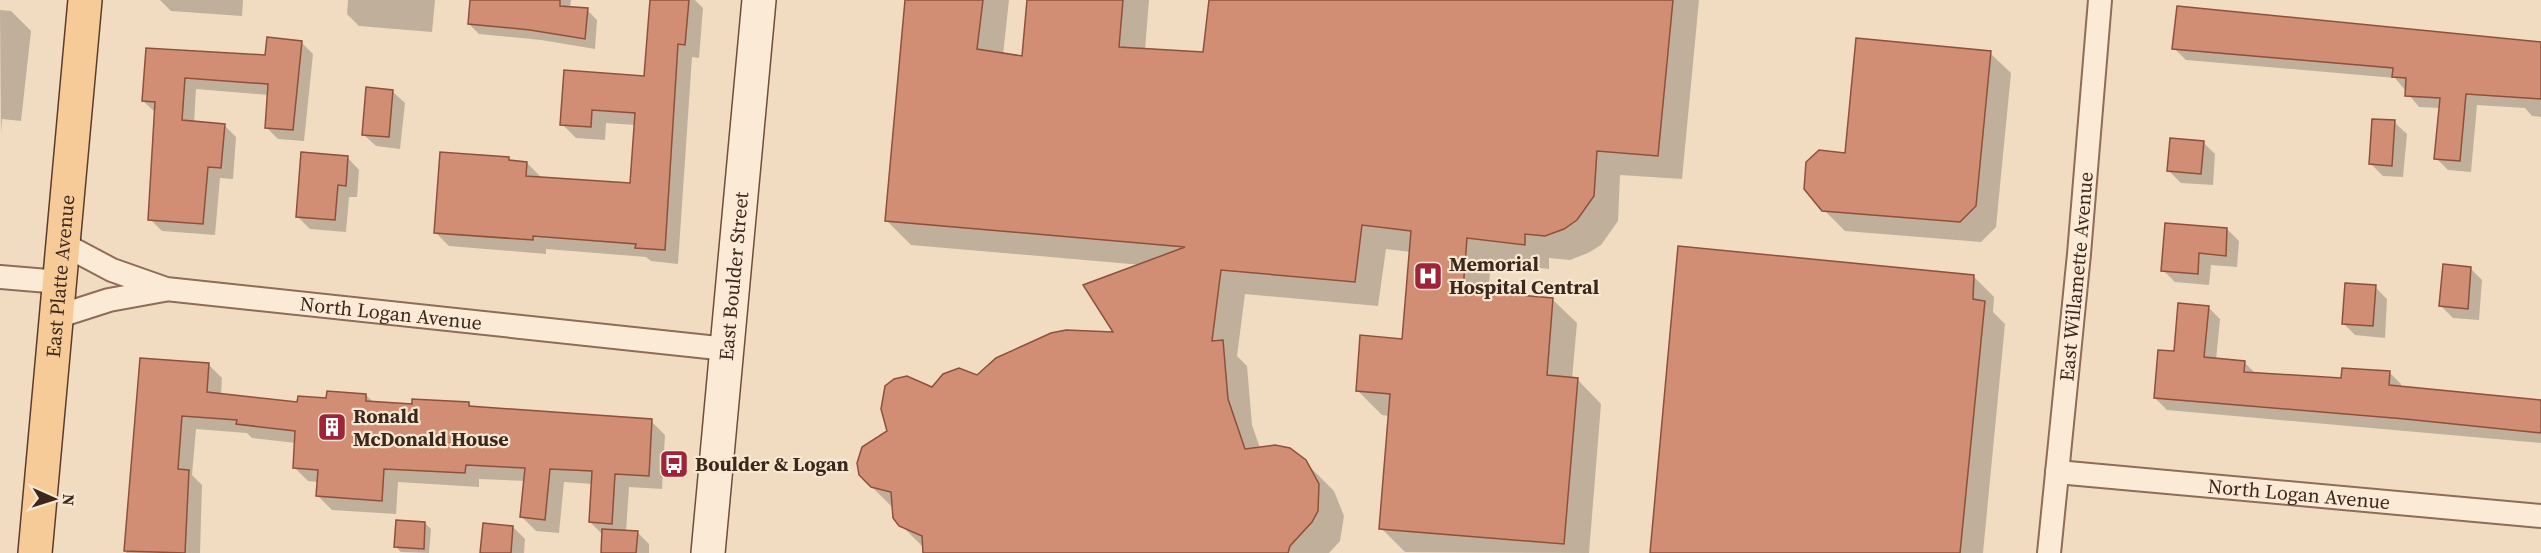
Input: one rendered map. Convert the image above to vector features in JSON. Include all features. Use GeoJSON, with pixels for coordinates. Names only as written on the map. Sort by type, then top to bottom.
{"type":"FeatureCollection","features":[{"type":"Feature","properties":{"kind":"main road","name":"East Platte Avenue"},"geometry":{"type":"LineString","coordinates":[[35,553],[85,0]]}},
{"type":"Feature","properties":{"kind":"street","name":"East Boulder Street"},"geometry":{"type":"LineString","coordinates":[[708,553],[759,0]]}},
{"type":"Feature","properties":{"kind":"street","name":"East Willamette Avenue"},"geometry":{"type":"LineString","coordinates":[[2049,553],[2079,254],[2100,0]]}},
{"type":"Feature","properties":{"kind":"street","name":"North Logan Avenue"},"geometry":{"type":"LineString","coordinates":[[63,244],[112,270],[166,290],[727,349]]}},
{"type":"Feature","properties":{"kind":"street"},"geometry":{"type":"LineString","coordinates":[[0,277],[60,282]]}},
{"type":"Feature","properties":{"kind":"street"},"geometry":{"type":"LineString","coordinates":[[56,317],[109,300],[166,290]]}},
{"type":"Feature","properties":{"kind":"street","name":"North Logan Avenue"},"geometry":{"type":"LineString","coordinates":[[2057,472],[2541,516]]}},
{"type":"Feature","properties":{"kind":"building"},"geometry":{"type":"Polygon","coordinates":[[[470,0],[560,0],[560,6],[588,8],[585,39],[530,30],[468,24],[470,0]]]}},
{"type":"Feature","properties":{"kind":"building"},"geometry":{"type":"Polygon","coordinates":[[[650,0],[689,0],[685,45],[678,44],[665,250],[635,248],[636,244],[533,236],[533,240],[434,233],[440,152],[509,157],[509,160],[527,162],[526,176],[630,183],[635,113],[592,110],[591,127],[560,125],[564,70],[644,76],[650,0]]]}},
{"type":"Feature","properties":{"kind":"building"},"geometry":{"type":"Polygon","coordinates":[[[905,0],[983,0],[977,49],[1022,56],[1027,0],[1123,0],[1119,47],[1203,52],[1209,0],[1673,0],[1658,156],[1597,151],[1594,196],[1577,220],[1564,229],[1545,236],[1525,234],[1525,245],[1467,238],[1463,290],[1553,298],[1547,375],[1578,378],[1564,544],[1379,529],[1390,394],[1356,391],[1360,335],[1402,339],[1411,231],[1362,225],[1355,282],[1221,270],[1212,341],[1223,340],[1228,399],[1245,449],[1275,445],[1290,448],[1306,460],[1319,484],[1318,511],[1312,522],[1290,546],[1288,553],[923,553],[922,536],[899,526],[893,518],[891,492],[871,487],[859,475],[857,463],[862,447],[887,431],[881,409],[885,386],[894,379],[907,376],[932,387],[943,374],[959,368],[977,375],[996,358],[1051,333],[1066,330],[1113,332],[1083,285],[1185,247],[885,221],[905,0]]]}},
{"type":"Feature","properties":{"kind":"building"},"geometry":{"type":"Polygon","coordinates":[[[2177,6],[2541,42],[2541,99],[2466,94],[2460,161],[2434,159],[2440,98],[2405,96],[2406,78],[2392,77],[2393,68],[2172,49],[2177,6]]]}},
{"type":"Feature","properties":{"kind":"building"},"geometry":{"type":"Polygon","coordinates":[[[267,37],[302,41],[293,130],[265,128],[268,84],[185,78],[182,120],[225,124],[221,168],[208,167],[203,224],[148,220],[155,102],[142,101],[146,48],[265,55],[267,37]]]}},
{"type":"Feature","properties":{"kind":"building"},"geometry":{"type":"Polygon","coordinates":[[[1856,38],[1991,51],[1976,206],[1960,222],[1822,211],[1804,189],[1806,162],[1819,150],[1845,153],[1856,38]]]}},
{"type":"Feature","properties":{"kind":"building"},"geometry":{"type":"Polygon","coordinates":[[[366,87],[393,90],[389,137],[362,135],[366,87]]]}},
{"type":"Feature","properties":{"kind":"building"},"geometry":{"type":"Polygon","coordinates":[[[2372,119],[2395,120],[2392,166],[2369,164],[2372,119]]]}},
{"type":"Feature","properties":{"kind":"building"},"geometry":{"type":"Polygon","coordinates":[[[2170,138],[2204,141],[2201,174],[2167,171],[2170,138]]]}},
{"type":"Feature","properties":{"kind":"building"},"geometry":{"type":"Polygon","coordinates":[[[301,152],[348,156],[346,186],[338,185],[335,220],[296,217],[301,152]]]}},
{"type":"Feature","properties":{"kind":"building"},"geometry":{"type":"Polygon","coordinates":[[[2165,223],[2227,228],[2226,256],[2199,253],[2198,274],[2161,271],[2165,223]]]}},
{"type":"Feature","properties":{"kind":"building"},"geometry":{"type":"Polygon","coordinates":[[[1678,246],[1974,275],[1973,299],[1985,301],[1960,553],[1650,553],[1678,246]]]}},
{"type":"Feature","properties":{"kind":"building"},"geometry":{"type":"Polygon","coordinates":[[[2443,264],[2471,267],[2468,309],[2439,306],[2443,264]]]}},
{"type":"Feature","properties":{"kind":"building"},"geometry":{"type":"Polygon","coordinates":[[[2345,283],[2376,285],[2373,326],[2342,324],[2345,283]]]}},
{"type":"Feature","properties":{"kind":"building"},"geometry":{"type":"Polygon","coordinates":[[[2178,303],[2209,306],[2204,357],[2245,361],[2244,372],[2341,378],[2342,368],[2390,371],[2389,385],[2541,400],[2541,433],[2154,398],[2158,350],[2174,351],[2178,303]]]}},
{"type":"Feature","properties":{"kind":"building"},"geometry":{"type":"Polygon","coordinates":[[[140,358],[209,363],[207,392],[297,402],[298,396],[326,398],[327,391],[366,394],[366,401],[412,404],[412,399],[469,402],[469,406],[652,419],[649,476],[615,474],[612,524],[589,522],[592,471],[550,469],[545,520],[520,517],[525,468],[466,465],[465,473],[384,469],[382,501],[316,496],[318,470],[293,468],[295,431],[236,424],[237,420],[182,416],[178,469],[189,470],[185,553],[124,551],[140,358]]]}},
{"type":"Feature","properties":{"kind":"building"},"geometry":{"type":"Polygon","coordinates":[[[396,520],[425,522],[424,549],[394,547],[396,520]]]}},
{"type":"Feature","properties":{"kind":"building"},"geometry":{"type":"Polygon","coordinates":[[[483,523],[513,526],[511,553],[480,553],[483,523]]]}},
{"type":"Feature","properties":{"kind":"building"},"geometry":{"type":"Polygon","coordinates":[[[602,529],[638,531],[636,553],[601,553],[602,529]]]}},
{"type":"Feature","properties":{"kind":"place","name":"Memorial Hospital Central"},"geometry":{"type":"Point","coordinates":[1428,276]}},
{"type":"Feature","properties":{"kind":"place","name":"Ronald McDonald House"},"geometry":{"type":"Point","coordinates":[332,427]}},
{"type":"Feature","properties":{"kind":"place","name":"Boulder & Logan"},"geometry":{"type":"Point","coordinates":[674,464]}}]}
